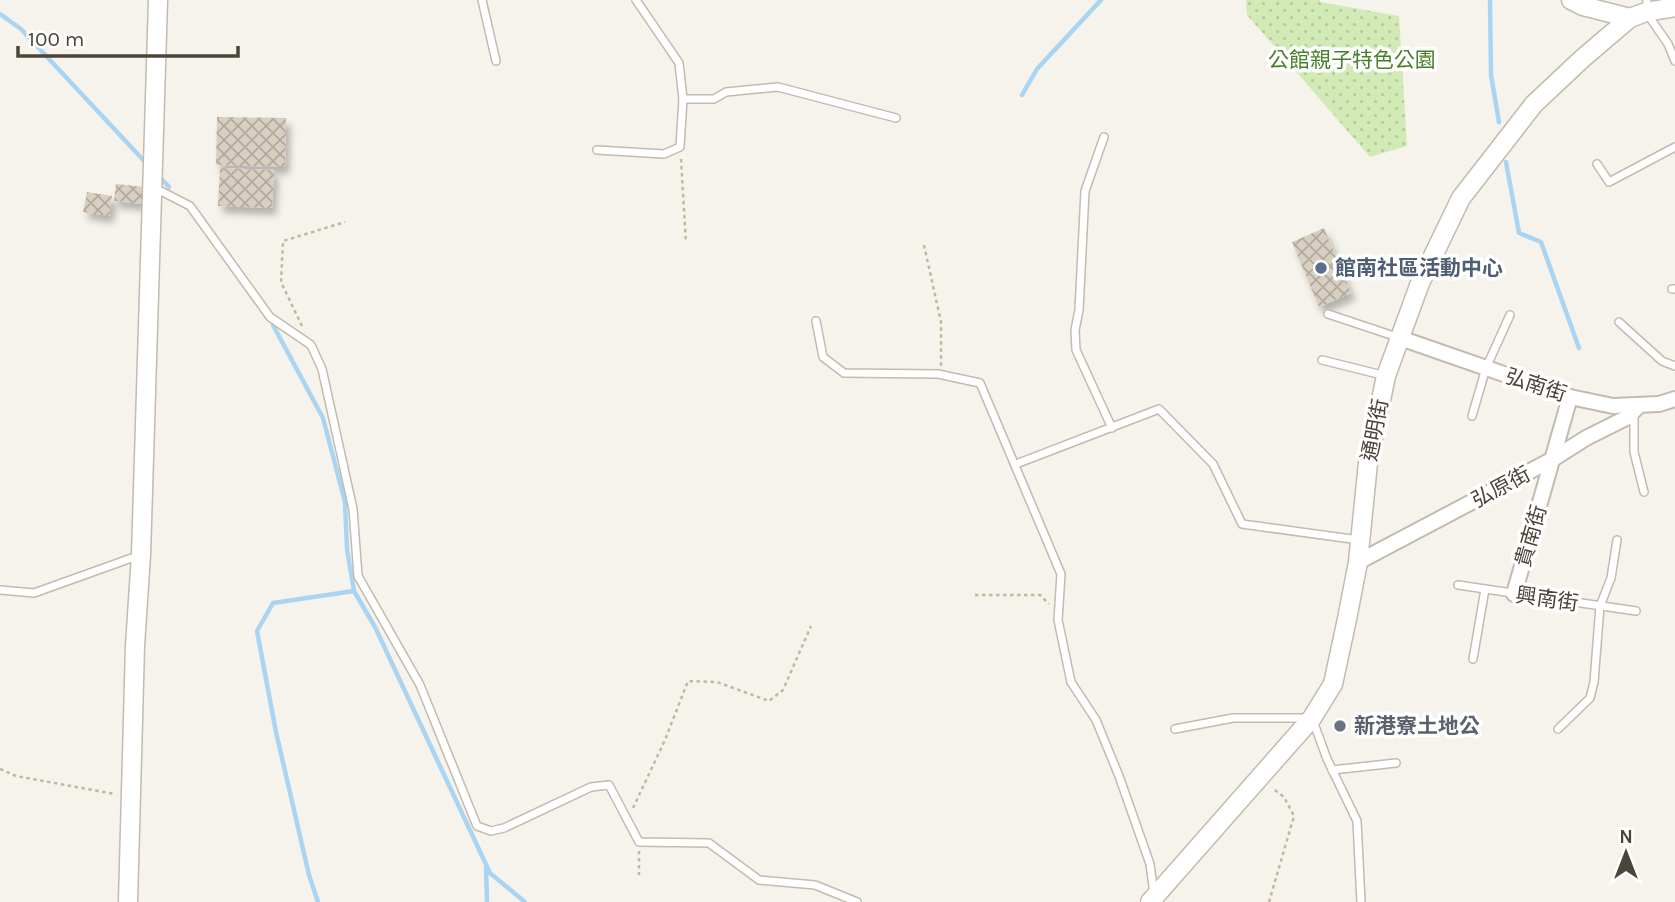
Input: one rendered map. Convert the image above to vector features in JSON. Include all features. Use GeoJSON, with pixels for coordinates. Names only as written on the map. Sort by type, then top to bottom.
{"type":"FeatureCollection","features":[{"type":"Feature","properties":{"kind":"street"},"geometry":{"type":"LineString","coordinates":[[128,902],[158,0]]}},
{"type":"Feature","properties":{"kind":"street"},"geometry":{"type":"LineString","coordinates":[[1571,0],[1583,6],[1641,10],[1675,7]]}},
{"type":"Feature","properties":{"kind":"street","name":"通明街"},"geometry":{"type":"LineString","coordinates":[[1153,901],[1312,718],[1333,684],[1358,562],[1368,463],[1386,376],[1420,283],[1461,198],[1534,104],[1583,58],[1641,10]]}},
{"type":"Feature","properties":{"kind":"street","name":"弘南街"},"geometry":{"type":"LineString","coordinates":[[1400,338],[1570,397],[1613,407],[1637,408],[1675,399]]}},
{"type":"Feature","properties":{"kind":"street","name":"貴南街"},"geometry":{"type":"LineString","coordinates":[[1514,594],[1570,397]]}},
{"type":"Feature","properties":{"kind":"street","name":"弘原街"},"geometry":{"type":"LineString","coordinates":[[1358,562],[1553,459],[1586,438],[1626,418],[1637,408]]}},
{"type":"Feature","properties":{"kind":"lane"},"geometry":{"type":"LineString","coordinates":[[482,0],[496,61]]}},
{"type":"Feature","properties":{"kind":"lane"},"geometry":{"type":"LineString","coordinates":[[597,150],[663,154],[680,147],[683,99],[679,63],[636,0]]}},
{"type":"Feature","properties":{"kind":"lane"},"geometry":{"type":"LineString","coordinates":[[1641,10],[1668,44],[1675,61]]}},
{"type":"Feature","properties":{"kind":"lane"},"geometry":{"type":"LineString","coordinates":[[683,99],[713,99],[726,92],[778,87],[896,118]]}},
{"type":"Feature","properties":{"kind":"lane"},"geometry":{"type":"LineString","coordinates":[[1104,137],[1085,191],[1079,310],[1075,330],[1076,350],[1112,428]]}},
{"type":"Feature","properties":{"kind":"lane"},"geometry":{"type":"LineString","coordinates":[[1597,164],[1609,182],[1675,147]]}},
{"type":"Feature","properties":{"kind":"lane"},"geometry":{"type":"LineString","coordinates":[[151,186],[190,206],[270,317],[312,345],[322,369],[353,509],[358,576],[420,685],[477,826],[491,831],[503,828],[591,787],[609,785],[639,842],[709,843],[759,880],[815,886],[857,902]]}},
{"type":"Feature","properties":{"kind":"lane"},"geometry":{"type":"LineString","coordinates":[[1328,314],[1400,338]]}},
{"type":"Feature","properties":{"kind":"lane"},"geometry":{"type":"LineString","coordinates":[[1472,416],[1486,368],[1510,315]]}},
{"type":"Feature","properties":{"kind":"lane"},"geometry":{"type":"LineString","coordinates":[[816,320],[823,357],[844,373],[941,375],[980,383],[1060,574],[1058,616],[1071,682],[1096,720],[1119,776],[1150,864],[1153,901]]}},
{"type":"Feature","properties":{"kind":"lane"},"geometry":{"type":"LineString","coordinates":[[1619,322],[1662,361],[1675,366]]}},
{"type":"Feature","properties":{"kind":"lane"},"geometry":{"type":"LineString","coordinates":[[1322,360],[1386,376]]}},
{"type":"Feature","properties":{"kind":"lane"},"geometry":{"type":"LineString","coordinates":[[1637,408],[1634,452],[1644,492]]}},
{"type":"Feature","properties":{"kind":"lane"},"geometry":{"type":"LineString","coordinates":[[1016,464],[1159,409],[1213,464],[1242,524],[1360,540]]}},
{"type":"Feature","properties":{"kind":"lane"},"geometry":{"type":"LineString","coordinates":[[1558,729],[1590,698],[1594,682],[1600,606],[1611,578],[1617,540]]}},
{"type":"Feature","properties":{"kind":"lane"},"geometry":{"type":"LineString","coordinates":[[0,590],[34,593],[141,555]]}},
{"type":"Feature","properties":{"kind":"lane","name":"興南街"},"geometry":{"type":"LineString","coordinates":[[1458,585],[1636,611]]}},
{"type":"Feature","properties":{"kind":"lane"},"geometry":{"type":"LineString","coordinates":[[1473,659],[1485,589]]}},
{"type":"Feature","properties":{"kind":"lane"},"geometry":{"type":"LineString","coordinates":[[1175,729],[1233,718],[1312,718],[1332,770],[1357,821],[1361,902]]}},
{"type":"Feature","properties":{"kind":"lane"},"geometry":{"type":"LineString","coordinates":[[1332,770],[1396,763]]}},
{"type":"Feature","properties":{"kind":"path"},"geometry":{"type":"LineString","coordinates":[[680,147],[686,243]]}},
{"type":"Feature","properties":{"kind":"path"},"geometry":{"type":"LineString","coordinates":[[312,345],[281,282],[283,241],[345,222]]}},
{"type":"Feature","properties":{"kind":"path"},"geometry":{"type":"LineString","coordinates":[[924,245],[941,322],[941,375]]}},
{"type":"Feature","properties":{"kind":"path"},"geometry":{"type":"LineString","coordinates":[[975,595],[1040,595],[1058,616]]}},
{"type":"Feature","properties":{"kind":"path"},"geometry":{"type":"LineString","coordinates":[[627,820],[665,740],[688,681],[717,682],[769,701],[783,690],[811,626]]}},
{"type":"Feature","properties":{"kind":"path"},"geometry":{"type":"LineString","coordinates":[[0,769],[16,776],[132,797]]}},
{"type":"Feature","properties":{"kind":"path"},"geometry":{"type":"LineString","coordinates":[[1260,778],[1284,797],[1294,816],[1269,902]]}},
{"type":"Feature","properties":{"kind":"path"},"geometry":{"type":"LineString","coordinates":[[639,842],[639,876]]}},
{"type":"Feature","properties":{"kind":"green space","name":"公館親子特色公園"},"geometry":{"type":"Polygon","coordinates":[[[1246,0],[1320,0],[1399,16],[1407,146],[1370,157],[1247,15],[1246,0]]]}},
{"type":"Feature","properties":{"kind":"building"},"geometry":{"type":"Polygon","coordinates":[[[217,117],[286,118],[285,167],[216,165],[217,117]]]}},
{"type":"Feature","properties":{"kind":"building"},"geometry":{"type":"Polygon","coordinates":[[[220,168],[274,170],[272,208],[218,206],[220,168]]]}},
{"type":"Feature","properties":{"kind":"building"},"geometry":{"type":"Polygon","coordinates":[[[116,184],[145,187],[143,204],[114,201],[116,184]]]}},
{"type":"Feature","properties":{"kind":"building"},"geometry":{"type":"Polygon","coordinates":[[[87,192],[112,196],[109,216],[83,212],[87,192]]]}},
{"type":"Feature","properties":{"kind":"building","name":"館南社區活動中心"},"geometry":{"type":"Polygon","coordinates":[[[1324,228],[1351,293],[1319,307],[1292,242],[1324,228]]]}},
{"type":"Feature","properties":{"kind":"waterway"},"geometry":{"type":"LineString","coordinates":[[1022,95],[1037,69],[1101,0]]}},
{"type":"Feature","properties":{"kind":"waterway"},"geometry":{"type":"LineString","coordinates":[[1490,0],[1491,75],[1499,122]]}},
{"type":"Feature","properties":{"kind":"waterway"},"geometry":{"type":"LineString","coordinates":[[0,14],[21,29],[147,164]]}},
{"type":"Feature","properties":{"kind":"waterway"},"geometry":{"type":"LineString","coordinates":[[1506,162],[1519,233],[1541,242],[1579,348]]}},
{"type":"Feature","properties":{"kind":"waterway"},"geometry":{"type":"LineString","coordinates":[[158,175],[169,187]]}},
{"type":"Feature","properties":{"kind":"waterway"},"geometry":{"type":"LineString","coordinates":[[273,325],[323,418],[345,502],[347,549],[354,591],[375,627],[490,873],[525,902]]}},
{"type":"Feature","properties":{"kind":"waterway"},"geometry":{"type":"LineString","coordinates":[[318,902],[309,875],[276,732],[257,631],[273,603],[354,591]]}},
{"type":"Feature","properties":{"kind":"waterway"},"geometry":{"type":"LineString","coordinates":[[486,868],[487,902]]}},
{"type":"Feature","properties":{"kind":"place","name":"館南社區活動中心"},"geometry":{"type":"Point","coordinates":[1321,268]}},
{"type":"Feature","properties":{"kind":"place","name":"新港寮土地公"},"geometry":{"type":"Point","coordinates":[1340,726]}}]}
